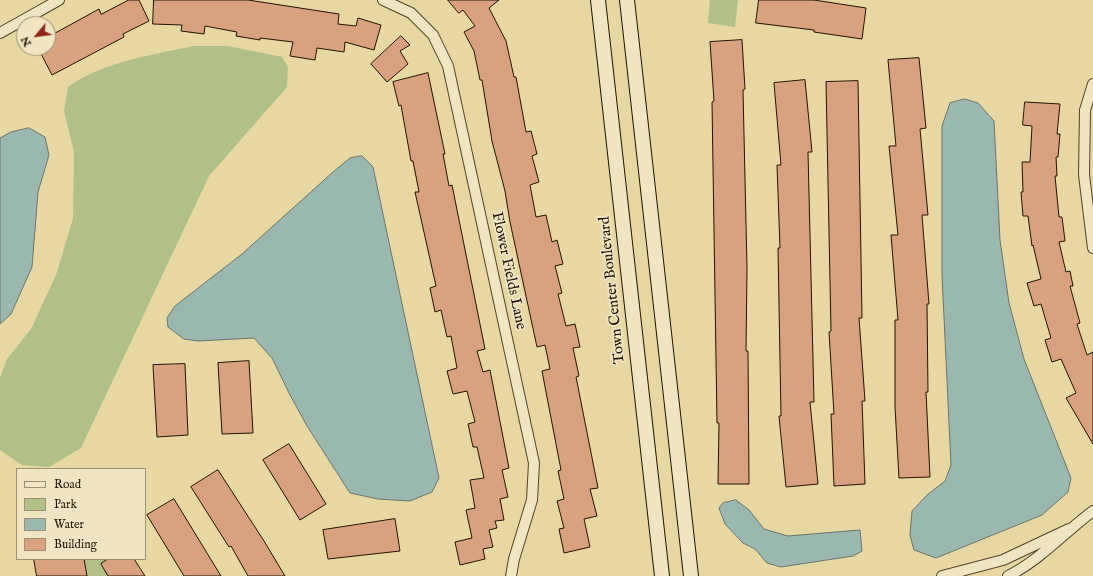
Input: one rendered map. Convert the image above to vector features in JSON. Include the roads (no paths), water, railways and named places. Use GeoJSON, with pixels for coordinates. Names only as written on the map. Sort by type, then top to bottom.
{"type":"FeatureCollection","features":[{"type":"Feature","properties":{"kind":"main road","name":"Town Center Boulevard"},"geometry":{"type":"LineString","coordinates":[[598,0],[662,576]]}},
{"type":"Feature","properties":{"kind":"main road"},"geometry":{"type":"LineString","coordinates":[[628,0],[691,576]]}},
{"type":"Feature","properties":{"kind":"street"},"geometry":{"type":"LineString","coordinates":[[0,34],[59,0]]}},
{"type":"Feature","properties":{"kind":"street","name":"Flower Fields Lane"},"geometry":{"type":"LineString","coordinates":[[384,0],[411,13],[433,35],[448,66],[534,463],[532,500],[514,559],[511,576]]}},
{"type":"Feature","properties":{"kind":"street"},"geometry":{"type":"LineString","coordinates":[[1093,84],[1085,110],[1084,175],[1093,248]]}},
{"type":"Feature","properties":{"kind":"street"},"geometry":{"type":"LineString","coordinates":[[1008,576],[1020,570],[1042,554],[1069,529],[1093,511]]}},
{"type":"Feature","properties":{"kind":"street"},"geometry":{"type":"LineString","coordinates":[[942,576],[1004,560],[1069,529]]}},
{"type":"Feature","properties":{"kind":"water"},"geometry":{"type":"Polygon","coordinates":[[[965,99],[978,103],[994,121],[1000,240],[1009,303],[1024,359],[1071,478],[1068,492],[1042,515],[936,558],[914,550],[910,535],[912,511],[927,495],[945,481],[951,465],[942,275],[942,126],[950,103],[965,99]]]}},
{"type":"Feature","properties":{"kind":"water"},"geometry":{"type":"Polygon","coordinates":[[[29,128],[45,137],[49,155],[38,192],[32,267],[11,314],[0,324],[0,138],[11,132],[29,128]]]}},
{"type":"Feature","properties":{"kind":"water"},"geometry":{"type":"Polygon","coordinates":[[[362,156],[373,167],[439,478],[432,492],[410,501],[378,499],[350,493],[307,426],[272,358],[254,338],[198,341],[184,339],[168,327],[167,318],[175,306],[242,254],[350,158],[362,156]]]}},
{"type":"Feature","properties":{"kind":"water"},"geometry":{"type":"Polygon","coordinates":[[[736,500],[749,510],[764,529],[788,536],[860,530],[862,551],[853,556],[781,567],[767,563],[755,549],[743,543],[725,524],[719,508],[723,503],[736,500]]]}}]}
